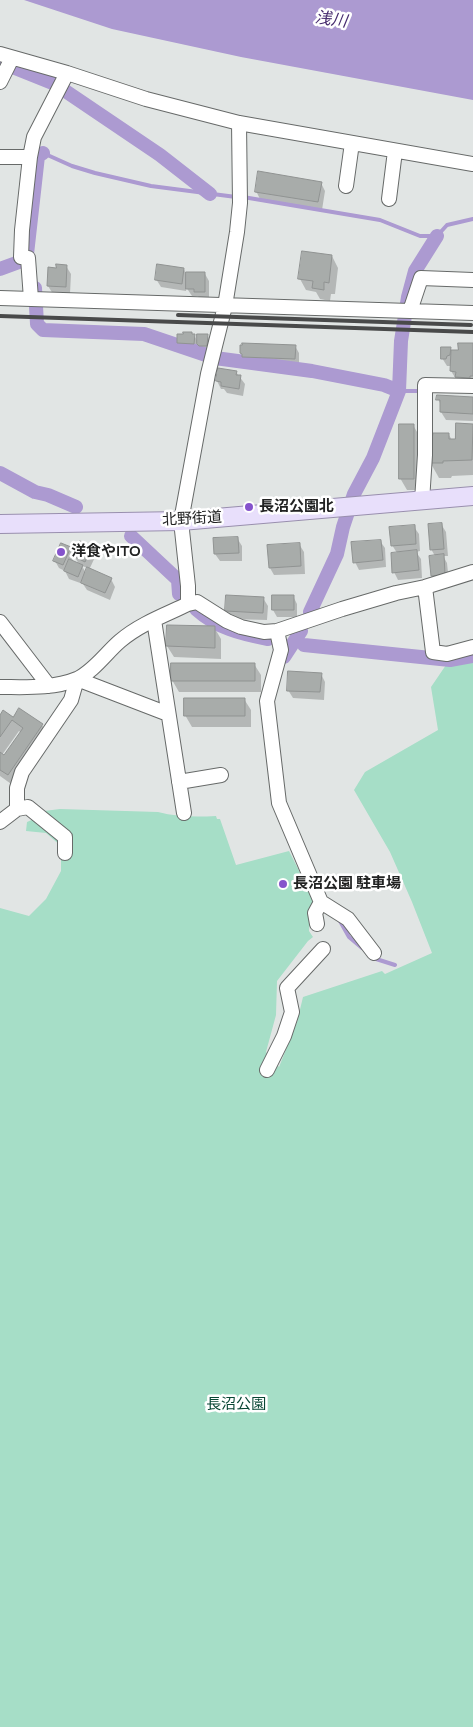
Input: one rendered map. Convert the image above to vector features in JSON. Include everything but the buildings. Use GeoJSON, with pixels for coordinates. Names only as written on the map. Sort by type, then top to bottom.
{"type":"FeatureCollection","features":[{"type":"Feature","properties":{"kind":"main road","name":"北野街道"},"geometry":{"type":"LineString","coordinates":[[0,524],[180,521],[473,496]]}},
{"type":"Feature","properties":{"kind":"street"},"geometry":{"type":"LineString","coordinates":[[0,82],[6,56],[67,73],[155,102],[239,123],[473,164]]}},
{"type":"Feature","properties":{"kind":"street"},"geometry":{"type":"LineString","coordinates":[[31,299],[28,258],[21,257],[30,157],[34,137],[67,73]]}},
{"type":"Feature","properties":{"kind":"street"},"geometry":{"type":"LineString","coordinates":[[188,604],[188,586],[180,521],[206,383],[225,306],[237,232],[240,204],[239,123]]}},
{"type":"Feature","properties":{"kind":"street"},"geometry":{"type":"LineString","coordinates":[[346,186],[352,143]]}},
{"type":"Feature","properties":{"kind":"street"},"geometry":{"type":"LineString","coordinates":[[388,199],[395,151]]}},
{"type":"Feature","properties":{"kind":"street"},"geometry":{"type":"LineString","coordinates":[[0,157],[30,157]]}},
{"type":"Feature","properties":{"kind":"street"},"geometry":{"type":"LineString","coordinates":[[410,311],[420,278],[473,280]]}},
{"type":"Feature","properties":{"kind":"street"},"geometry":{"type":"LineString","coordinates":[[0,298],[473,313]]}},
{"type":"Feature","properties":{"kind":"street"},"geometry":{"type":"LineString","coordinates":[[422,501],[425,455],[425,385],[473,386]]}},
{"type":"Feature","properties":{"kind":"street"},"geometry":{"type":"LineString","coordinates":[[0,687],[49,686],[77,679],[120,640],[138,627],[188,604],[197,602],[227,621],[241,627],[264,632],[277,631],[396,593],[425,588],[473,572]]}},
{"type":"Feature","properties":{"kind":"street"},"geometry":{"type":"LineString","coordinates":[[425,588],[433,652],[447,654],[473,648]]}},
{"type":"Feature","properties":{"kind":"street"},"geometry":{"type":"LineString","coordinates":[[154,620],[184,813]]}},
{"type":"Feature","properties":{"kind":"street"},"geometry":{"type":"LineString","coordinates":[[0,622],[49,686]]}},
{"type":"Feature","properties":{"kind":"street"},"geometry":{"type":"LineString","coordinates":[[277,631],[282,650],[268,702],[279,803],[302,862],[321,902],[348,919],[374,953]]}},
{"type":"Feature","properties":{"kind":"street"},"geometry":{"type":"LineString","coordinates":[[77,679],[168,714]]}},
{"type":"Feature","properties":{"kind":"street"},"geometry":{"type":"LineString","coordinates":[[17,809],[17,788],[22,772],[71,700],[77,679]]}},
{"type":"Feature","properties":{"kind":"street"},"geometry":{"type":"LineString","coordinates":[[179,782],[221,775]]}},
{"type":"Feature","properties":{"kind":"street"},"geometry":{"type":"LineString","coordinates":[[0,822],[17,809],[28,807],[65,838],[65,853]]}},
{"type":"Feature","properties":{"kind":"street"},"geometry":{"type":"LineString","coordinates":[[317,924],[315,913],[321,902]]}},
{"type":"Feature","properties":{"kind":"street"},"geometry":{"type":"LineString","coordinates":[[267,1070],[284,1036],[292,1012],[287,988],[323,949]]}},
{"type":"Feature","properties":{"kind":"green space","name":"長沼公園"},"geometry":{"type":"Polygon","coordinates":[[[473,661],[473,1727],[0,1727],[0,908],[29,916],[46,899],[61,871],[61,846],[46,833],[26,831],[27,822],[41,816],[36,812],[60,809],[216,816],[217,819],[220,819],[236,865],[289,851],[316,904],[310,910],[309,931],[313,937],[277,981],[276,1015],[266,1052],[279,1067],[297,1022],[303,997],[382,971],[385,974],[432,953],[390,852],[354,790],[365,772],[438,730],[431,687],[446,665],[473,661]]]}},
{"type":"Feature","properties":{"kind":"water","name":"浅川"},"geometry":{"type":"Polygon","coordinates":[[[24,0],[473,0],[473,100],[241,57],[112,29],[24,0]]]}},
{"type":"Feature","properties":{"kind":"waterway"},"geometry":{"type":"LineString","coordinates":[[0,62],[55,84],[160,155],[210,194]]}},
{"type":"Feature","properties":{"kind":"waterway"},"geometry":{"type":"LineString","coordinates":[[34,152],[43,153],[72,166],[95,173],[151,186],[236,197]]}},
{"type":"Feature","properties":{"kind":"waterway"},"geometry":{"type":"LineString","coordinates":[[0,269],[19,262],[27,254],[38,156],[43,153]]}},
{"type":"Feature","properties":{"kind":"waterway"},"geometry":{"type":"LineString","coordinates":[[243,197],[380,220],[420,236],[437,236],[447,225],[473,219]]}},
{"type":"Feature","properties":{"kind":"waterway"},"geometry":{"type":"LineString","coordinates":[[310,612],[337,554],[343,527],[354,494],[373,458],[399,391],[401,341],[408,297],[415,271],[437,236]]}},
{"type":"Feature","properties":{"kind":"waterway"},"geometry":{"type":"LineString","coordinates":[[35,288],[37,324],[43,330],[144,334],[215,358],[312,371],[384,385],[399,391]]}},
{"type":"Feature","properties":{"kind":"waterway"},"geometry":{"type":"LineString","coordinates":[[399,391],[422,391]]}},
{"type":"Feature","properties":{"kind":"waterway"},"geometry":{"type":"LineString","coordinates":[[0,473],[35,492],[48,495],[76,507]]}},
{"type":"Feature","properties":{"kind":"waterway"},"geometry":{"type":"LineString","coordinates":[[131,536],[178,580],[179,594]]}},
{"type":"Feature","properties":{"kind":"waterway"},"geometry":{"type":"LineString","coordinates":[[196,609],[221,626],[268,639]]}},
{"type":"Feature","properties":{"kind":"waterway"},"geometry":{"type":"LineString","coordinates":[[284,657],[301,631]]}},
{"type":"Feature","properties":{"kind":"waterway"},"geometry":{"type":"LineString","coordinates":[[304,645],[450,660],[473,656]]}},
{"type":"Feature","properties":{"kind":"waterway"},"geometry":{"type":"LineString","coordinates":[[340,921],[349,937],[362,948]]}},
{"type":"Feature","properties":{"kind":"waterway"},"geometry":{"type":"LineString","coordinates":[[373,958],[395,965]]}},
{"type":"Feature","properties":{"kind":"railway"},"geometry":{"type":"LineString","coordinates":[[178,315],[471,325]]}},
{"type":"Feature","properties":{"kind":"railway"},"geometry":{"type":"LineString","coordinates":[[0,316],[473,332]]}},
{"type":"Feature","properties":{"kind":"place","name":"長沼公園北"},"geometry":{"type":"Point","coordinates":[249,507]}},
{"type":"Feature","properties":{"kind":"place","name":"洋食やITO"},"geometry":{"type":"Point","coordinates":[61,552]}},
{"type":"Feature","properties":{"kind":"place","name":"長沼公園 駐車場"},"geometry":{"type":"Point","coordinates":[283,884]}}]}
